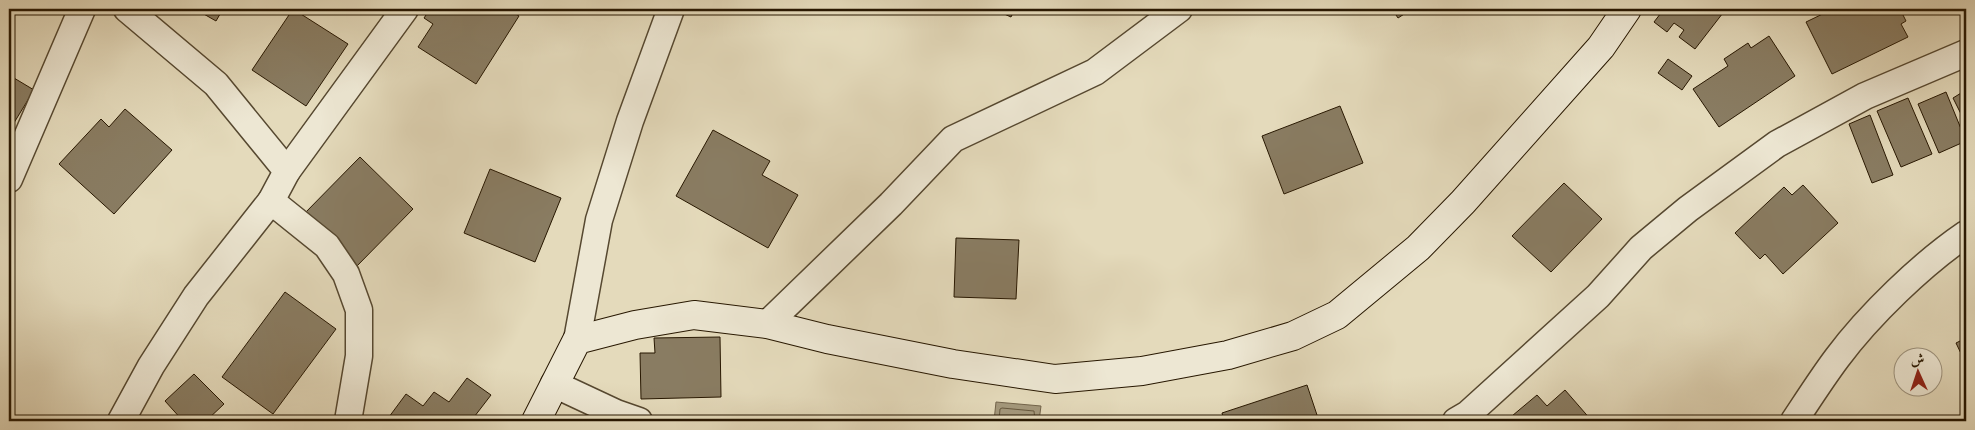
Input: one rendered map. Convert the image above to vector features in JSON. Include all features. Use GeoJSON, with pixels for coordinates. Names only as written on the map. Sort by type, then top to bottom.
{"type":"FeatureCollection","features":[{"type":"Feature","properties":{"kind":"street"},"geometry":{"type":"LineString","coordinates":[[127,9],[216,84],[287,171]]}},
{"type":"Feature","properties":{"kind":"street"},"geometry":{"type":"LineString","coordinates":[[121,421],[151,366],[196,296],[271,201],[287,171],[405,9]]}},
{"type":"Feature","properties":{"kind":"street"},"geometry":{"type":"LineString","coordinates":[[536,421],[577,340],[599,220],[630,121],[671,9]]}},
{"type":"Feature","properties":{"kind":"street"},"geometry":{"type":"LineString","coordinates":[[767,324],[891,204],[953,139],[1095,72],[1178,9]]}},
{"type":"Feature","properties":{"kind":"street"},"geometry":{"type":"LineString","coordinates":[[577,340],[635,326],[694,315],[767,324],[827,339],[953,364],[1055,380],[1142,371],[1228,355],[1293,336],[1337,315],[1418,248],[1463,202],[1601,47],[1627,9]]}},
{"type":"Feature","properties":{"kind":"street"},"geometry":{"type":"LineString","coordinates":[[9,179],[80,10]]}},
{"type":"Feature","properties":{"kind":"street"},"geometry":{"type":"LineString","coordinates":[[1456,421],[1468,414],[1598,296],[1641,248],[1688,209],[1777,144],[1865,96],[1966,53]]}},
{"type":"Feature","properties":{"kind":"street"},"geometry":{"type":"LineString","coordinates":[[271,201],[327,246],[346,274],[360,310],[359,356],[348,421]]}},
{"type":"Feature","properties":{"kind":"street"},"geometry":{"type":"LineString","coordinates":[[1794,421],[1838,357],[1888,302],[1950,245],[1966,234]]}},
{"type":"Feature","properties":{"kind":"street"},"geometry":{"type":"LineString","coordinates":[[554,384],[616,413],[639,421]]}},
{"type":"Feature","properties":{"kind":"water"},"geometry":{"type":"Polygon","coordinates":[[[996,402],[1041,406],[1039,421],[994,421],[996,402]]]}},
{"type":"Feature","properties":{"kind":"building"},"geometry":{"type":"Polygon","coordinates":[[[195,9],[223,9],[216,21],[195,9]]]}},
{"type":"Feature","properties":{"kind":"building"},"geometry":{"type":"Polygon","coordinates":[[[293,9],[348,44],[306,106],[252,70],[293,9]]]}},
{"type":"Feature","properties":{"kind":"building"},"geometry":{"type":"Polygon","coordinates":[[[430,9],[507,9],[519,16],[476,84],[418,47],[433,24],[424,18],[430,9]]]}},
{"type":"Feature","properties":{"kind":"building"},"geometry":{"type":"Polygon","coordinates":[[[993,9],[1015,9],[1011,17],[993,9]]]}},
{"type":"Feature","properties":{"kind":"building"},"geometry":{"type":"Polygon","coordinates":[[[1392,9],[1412,9],[1398,18],[1392,9]]]}},
{"type":"Feature","properties":{"kind":"building"},"geometry":{"type":"Polygon","coordinates":[[[1664,9],[1726,9],[1695,49],[1679,37],[1684,30],[1674,23],[1667,32],[1654,22],[1664,9]]]}},
{"type":"Feature","properties":{"kind":"building"},"geometry":{"type":"Polygon","coordinates":[[[1833,9],[1900,9],[1906,21],[1901,24],[1908,37],[1832,74],[1806,22],[1833,9]]]}},
{"type":"Feature","properties":{"kind":"building"},"geometry":{"type":"Polygon","coordinates":[[[1769,36],[1795,76],[1719,127],[1693,89],[1728,66],[1724,59],[1748,43],[1751,48],[1769,36]]]}},
{"type":"Feature","properties":{"kind":"building"},"geometry":{"type":"Polygon","coordinates":[[[1668,59],[1692,76],[1682,90],[1658,73],[1668,59]]]}},
{"type":"Feature","properties":{"kind":"building"},"geometry":{"type":"Polygon","coordinates":[[[9,75],[34,90],[9,131],[9,75]]]}},
{"type":"Feature","properties":{"kind":"building"},"geometry":{"type":"Polygon","coordinates":[[[1966,90],[1966,124],[1953,98],[1966,90]]]}},
{"type":"Feature","properties":{"kind":"building"},"geometry":{"type":"Polygon","coordinates":[[[1946,92],[1966,141],[1939,153],[1918,104],[1946,92]]]}},
{"type":"Feature","properties":{"kind":"building"},"geometry":{"type":"Polygon","coordinates":[[[1908,98],[1932,154],[1901,167],[1877,111],[1908,98]]]}},
{"type":"Feature","properties":{"kind":"building"},"geometry":{"type":"Polygon","coordinates":[[[1340,106],[1363,163],[1284,194],[1262,136],[1340,106]]]}},
{"type":"Feature","properties":{"kind":"building"},"geometry":{"type":"Polygon","coordinates":[[[125,109],[172,150],[114,214],[59,164],[101,119],[109,127],[125,109]]]}},
{"type":"Feature","properties":{"kind":"building"},"geometry":{"type":"Polygon","coordinates":[[[1870,115],[1893,175],[1872,183],[1849,124],[1870,115]]]}},
{"type":"Feature","properties":{"kind":"building"},"geometry":{"type":"Polygon","coordinates":[[[713,130],[770,161],[762,175],[798,195],[768,248],[676,196],[713,130]]]}},
{"type":"Feature","properties":{"kind":"building"},"geometry":{"type":"Polygon","coordinates":[[[360,157],[413,209],[356,267],[303,215],[360,157]]]}},
{"type":"Feature","properties":{"kind":"building"},"geometry":{"type":"Polygon","coordinates":[[[490,169],[561,198],[535,262],[464,233],[490,169]]]}},
{"type":"Feature","properties":{"kind":"building"},"geometry":{"type":"Polygon","coordinates":[[[1564,183],[1602,219],[1551,272],[1512,236],[1564,183]]]}},
{"type":"Feature","properties":{"kind":"building"},"geometry":{"type":"Polygon","coordinates":[[[1803,185],[1838,223],[1783,274],[1765,254],[1760,259],[1735,233],[1784,187],[1792,195],[1803,185]]]}},
{"type":"Feature","properties":{"kind":"building"},"geometry":{"type":"Polygon","coordinates":[[[956,238],[1019,240],[1016,299],[954,297],[956,238]]]}},
{"type":"Feature","properties":{"kind":"building"},"geometry":{"type":"Polygon","coordinates":[[[285,292],[336,329],[273,414],[222,377],[285,292]]]}},
{"type":"Feature","properties":{"kind":"building"},"geometry":{"type":"Polygon","coordinates":[[[720,337],[721,397],[641,399],[640,353],[655,353],[654,338],[720,337]]]}},
{"type":"Feature","properties":{"kind":"building"},"geometry":{"type":"Polygon","coordinates":[[[1966,338],[1966,364],[1956,343],[1966,338]]]}},
{"type":"Feature","properties":{"kind":"building"},"geometry":{"type":"Polygon","coordinates":[[[194,374],[224,404],[206,421],[183,421],[165,401],[194,374]]]}},
{"type":"Feature","properties":{"kind":"building"},"geometry":{"type":"Polygon","coordinates":[[[467,378],[491,395],[471,421],[386,421],[406,394],[423,406],[434,392],[449,402],[467,378]]]}},
{"type":"Feature","properties":{"kind":"building"},"geometry":{"type":"Polygon","coordinates":[[[1307,385],[1319,421],[1224,421],[1222,413],[1307,385]]]}},
{"type":"Feature","properties":{"kind":"building"},"geometry":{"type":"Polygon","coordinates":[[[1565,390],[1592,421],[1506,421],[1537,395],[1547,406],[1565,390]]]}}]}
